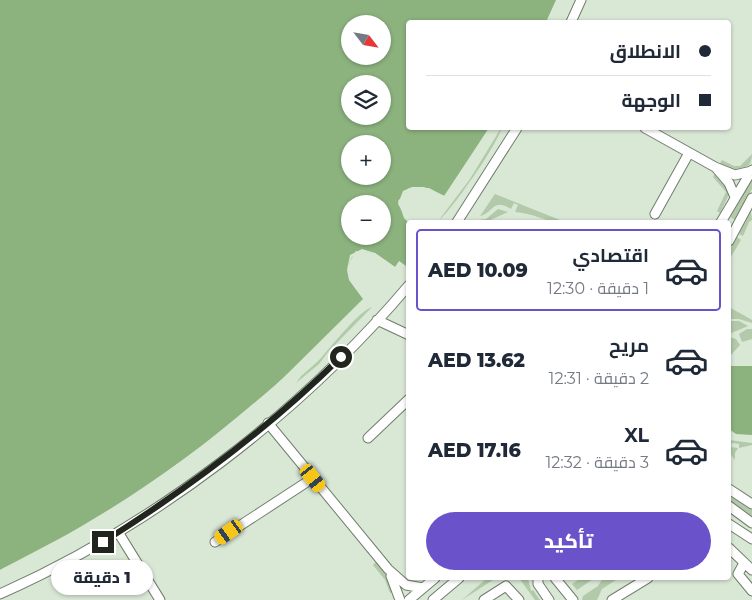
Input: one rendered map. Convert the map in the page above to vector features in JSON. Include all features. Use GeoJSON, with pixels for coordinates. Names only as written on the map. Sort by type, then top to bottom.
{"type":"FeatureCollection","features":[{"type":"Feature","properties":{"kind":"street"},"geometry":{"type":"LineString","coordinates":[[572,20],[581,0]]}},
{"type":"Feature","properties":{"kind":"street"},"geometry":{"type":"LineString","coordinates":[[457,220],[516,130]]}},
{"type":"Feature","properties":{"kind":"street"},"geometry":{"type":"LineString","coordinates":[[649,130],[715,167],[735,175],[752,170]]}},
{"type":"Feature","properties":{"kind":"street"},"geometry":{"type":"LineString","coordinates":[[655,214],[689,153]]}},
{"type":"Feature","properties":{"kind":"street"},"geometry":{"type":"LineString","coordinates":[[715,167],[730,183],[735,197]]}},
{"type":"Feature","properties":{"kind":"street"},"geometry":{"type":"LineString","coordinates":[[722,220],[752,170]]}},
{"type":"Feature","properties":{"kind":"street"},"geometry":{"type":"LineString","coordinates":[[731,236],[752,198]]}},
{"type":"Feature","properties":{"kind":"street"},"geometry":{"type":"LineString","coordinates":[[0,594],[64,564],[118,532],[208,472],[268,423],[332,365],[406,288]]}},
{"type":"Feature","properties":{"kind":"street"},"geometry":{"type":"LineString","coordinates":[[377,320],[406,334]]}},
{"type":"Feature","properties":{"kind":"street"},"geometry":{"type":"LineString","coordinates":[[368,438],[406,402]]}},
{"type":"Feature","properties":{"kind":"street"},"geometry":{"type":"LineString","coordinates":[[268,423],[388,569],[406,585],[423,588]]}},
{"type":"Feature","properties":{"kind":"street"},"geometry":{"type":"LineString","coordinates":[[215,542],[313,478]]}},
{"type":"Feature","properties":{"kind":"street"},"geometry":{"type":"LineString","coordinates":[[731,490],[752,504]]}},
{"type":"Feature","properties":{"kind":"street"},"geometry":{"type":"LineString","coordinates":[[739,495],[752,492]]}},
{"type":"Feature","properties":{"kind":"street"},"geometry":{"type":"LineString","coordinates":[[731,507],[752,523]]}},
{"type":"Feature","properties":{"kind":"street"},"geometry":{"type":"LineString","coordinates":[[731,525],[752,539]]}},
{"type":"Feature","properties":{"kind":"street"},"geometry":{"type":"LineString","coordinates":[[118,532],[160,600]]}},
{"type":"Feature","properties":{"kind":"street"},"geometry":{"type":"LineString","coordinates":[[731,552],[752,570]]}},
{"type":"Feature","properties":{"kind":"street"},"geometry":{"type":"LineString","coordinates":[[744,563],[738,569],[738,574],[752,591]]}},
{"type":"Feature","properties":{"kind":"street"},"geometry":{"type":"LineString","coordinates":[[388,569],[398,588],[400,600]]}},
{"type":"Feature","properties":{"kind":"street"},"geometry":{"type":"LineString","coordinates":[[409,600],[433,580]]}},
{"type":"Feature","properties":{"kind":"street"},"geometry":{"type":"LineString","coordinates":[[434,600],[456,580]]}},
{"type":"Feature","properties":{"kind":"street"},"geometry":{"type":"LineString","coordinates":[[532,580],[534,586],[544,600]]}},
{"type":"Feature","properties":{"kind":"street"},"geometry":{"type":"LineString","coordinates":[[538,580],[538,584],[549,600]]}},
{"type":"Feature","properties":{"kind":"street"},"geometry":{"type":"LineString","coordinates":[[557,580],[571,599]]}},
{"type":"Feature","properties":{"kind":"street"},"geometry":{"type":"LineString","coordinates":[[612,600],[645,580]]}},
{"type":"Feature","properties":{"kind":"street"},"geometry":{"type":"LineString","coordinates":[[489,599],[507,586],[519,600]]}},
{"type":"Feature","properties":{"kind":"shaded area"},"geometry":{"type":"Polygon","coordinates":[[[0,0],[556,0],[547,20],[406,20],[406,130],[488,130],[444,196],[429,188],[409,188],[398,201],[406,220],[406,266],[399,261],[395,267],[375,253],[356,251],[351,259],[348,271],[351,282],[364,299],[324,340],[239,416],[148,484],[51,544],[0,570],[0,0]]]}},
{"type":"Feature","properties":{"kind":"shaded area"},"geometry":{"type":"Polygon","coordinates":[[[500,130],[494,145],[475,174],[439,220],[470,179],[500,130]]]}},
{"type":"Feature","properties":{"kind":"shaded area"},"geometry":{"type":"Polygon","coordinates":[[[752,154],[748,166],[735,172],[719,165],[722,160],[734,166],[740,166],[752,154]]]}},
{"type":"Feature","properties":{"kind":"shaded area"},"geometry":{"type":"Polygon","coordinates":[[[715,173],[727,184],[730,192],[720,213],[717,211],[726,192],[713,177],[715,173]]]}},
{"type":"Feature","properties":{"kind":"shaded area"},"geometry":{"type":"Polygon","coordinates":[[[752,179],[752,189],[735,220],[730,217],[752,179]]]}},
{"type":"Feature","properties":{"kind":"shaded area"},"geometry":{"type":"Polygon","coordinates":[[[495,194],[560,220],[549,220],[515,212],[518,205],[514,203],[511,209],[496,205],[480,216],[495,194]]]}},
{"type":"Feature","properties":{"kind":"shaded area"},"geometry":{"type":"Polygon","coordinates":[[[498,209],[508,212],[490,220],[478,220],[486,219],[498,209]]]}},
{"type":"Feature","properties":{"kind":"shaded area"},"geometry":{"type":"Polygon","coordinates":[[[751,212],[752,220],[749,222],[743,236],[739,234],[751,212]]]}},
{"type":"Feature","properties":{"kind":"shaded area"},"geometry":{"type":"Polygon","coordinates":[[[737,237],[741,240],[731,257],[731,248],[737,237]]]}},
{"type":"Feature","properties":{"kind":"shaded area"},"geometry":{"type":"Polygon","coordinates":[[[372,307],[328,352],[319,364],[296,383],[360,315],[372,307]]]}},
{"type":"Feature","properties":{"kind":"shaded area"},"geometry":{"type":"Polygon","coordinates":[[[731,308],[752,320],[752,323],[731,319],[731,308]]]}},
{"type":"Feature","properties":{"kind":"shaded area"},"geometry":{"type":"Polygon","coordinates":[[[731,321],[739,321],[748,326],[731,333],[731,321]]]}},
{"type":"Feature","properties":{"kind":"shaded area"},"geometry":{"type":"Polygon","coordinates":[[[747,329],[752,329],[752,339],[742,342],[739,334],[747,329]]]}},
{"type":"Feature","properties":{"kind":"shaded area"},"geometry":{"type":"Polygon","coordinates":[[[731,338],[736,339],[740,345],[731,355],[731,338]]]}},
{"type":"Feature","properties":{"kind":"shaded area"},"geometry":{"type":"Polygon","coordinates":[[[731,366],[752,366],[752,435],[736,434],[731,430],[731,366]]]}},
{"type":"Feature","properties":{"kind":"shaded area"},"geometry":{"type":"Polygon","coordinates":[[[731,440],[752,443],[752,445],[739,448],[739,444],[732,443],[731,447],[731,440]]]}},
{"type":"Feature","properties":{"kind":"shaded area"},"geometry":{"type":"Polygon","coordinates":[[[731,447],[738,448],[735,453],[735,460],[731,455],[731,447]]]}},
{"type":"Feature","properties":{"kind":"shaded area"},"geometry":{"type":"Polygon","coordinates":[[[731,495],[752,510],[752,517],[731,502],[731,495]]]}},
{"type":"Feature","properties":{"kind":"shaded area"},"geometry":{"type":"Polygon","coordinates":[[[376,562],[387,575],[395,591],[390,593],[385,580],[373,565],[376,562]]]}},
{"type":"Feature","properties":{"kind":"shaded area"},"geometry":{"type":"Polygon","coordinates":[[[485,580],[493,580],[462,600],[485,580]]]}},
{"type":"Feature","properties":{"kind":"shaded area"},"geometry":{"type":"Polygon","coordinates":[[[520,580],[528,580],[531,591],[533,590],[540,600],[535,600],[520,580]]]}},
{"type":"Feature","properties":{"kind":"shaded area"},"geometry":{"type":"Polygon","coordinates":[[[578,580],[592,580],[577,590],[572,584],[578,580]]]}},
{"type":"Feature","properties":{"kind":"shaded area"},"geometry":{"type":"Polygon","coordinates":[[[602,580],[616,580],[602,589],[597,600],[582,600],[583,596],[598,586],[602,580]]]}},
{"type":"Feature","properties":{"kind":"pier"},"geometry":{"type":"Polygon","coordinates":[[[488,130],[491,130],[446,198],[423,190],[412,189],[405,193],[401,204],[410,220],[407,220],[398,204],[403,191],[412,187],[424,187],[445,196],[488,130]]]}},
{"type":"Feature","properties":{"kind":"pier"},"geometry":{"type":"Polygon","coordinates":[[[362,249],[375,253],[395,267],[393,269],[374,255],[366,252],[359,252],[352,257],[349,265],[350,274],[366,301],[278,387],[208,445],[141,494],[75,534],[0,572],[0,570],[74,531],[139,492],[206,443],[276,385],[363,299],[349,280],[347,270],[350,255],[362,249]]]}},
{"type":"Feature","properties":{"kind":"route"},"geometry":{"type":"LineString","coordinates":[[103,542],[208,472],[268,423],[341,357]]}}]}
